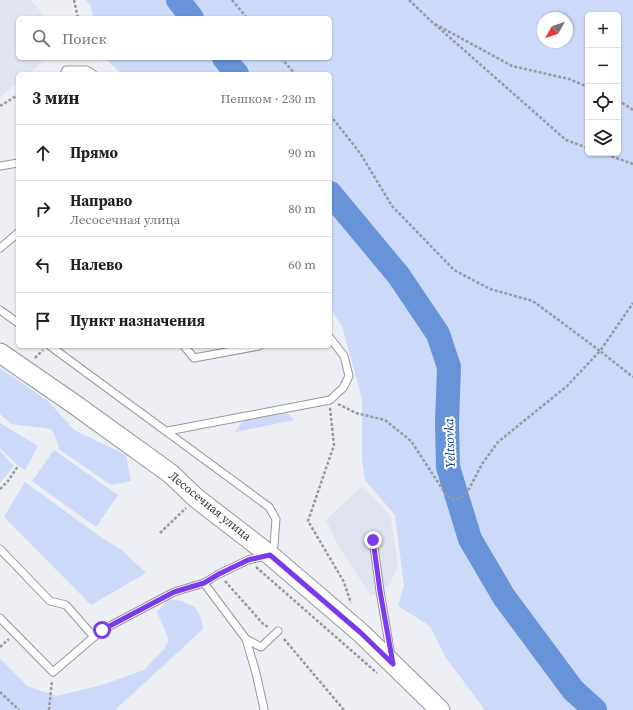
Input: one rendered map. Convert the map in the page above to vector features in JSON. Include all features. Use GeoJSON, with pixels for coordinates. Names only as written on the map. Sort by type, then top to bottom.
{"type":"FeatureCollection","features":[{"type":"Feature","properties":{"kind":"street","name":"Лесосечная улица"},"geometry":{"type":"LineString","coordinates":[[0,353],[171,474],[196,498],[270,555],[361,633],[386,669],[440,710]]}},
{"type":"Feature","properties":{"kind":"lane"},"geometry":{"type":"LineString","coordinates":[[65,72],[66,70],[87,70],[90,72]]}},
{"type":"Feature","properties":{"kind":"lane"},"geometry":{"type":"LineString","coordinates":[[0,166],[16,163]]}},
{"type":"Feature","properties":{"kind":"lane"},"geometry":{"type":"LineString","coordinates":[[0,248],[16,235]]}},
{"type":"Feature","properties":{"kind":"lane"},"geometry":{"type":"LineString","coordinates":[[0,310],[16,322]]}},
{"type":"Feature","properties":{"kind":"lane"},"geometry":{"type":"LineString","coordinates":[[168,431],[330,400],[343,388],[349,376],[344,356],[332,341]]}},
{"type":"Feature","properties":{"kind":"lane"},"geometry":{"type":"LineString","coordinates":[[0,618],[53,672],[102,630],[174,592],[204,583],[248,560],[270,555],[274,545],[276,520],[269,507],[168,431],[53,348]]}},
{"type":"Feature","properties":{"kind":"lane"},"geometry":{"type":"LineString","coordinates":[[186,348],[194,358],[248,348]]}},
{"type":"Feature","properties":{"kind":"lane"},"geometry":{"type":"LineString","coordinates":[[373,540],[380,591],[386,669]]}},
{"type":"Feature","properties":{"kind":"lane"},"geometry":{"type":"LineString","coordinates":[[0,549],[50,600],[66,606],[94,637]]}},
{"type":"Feature","properties":{"kind":"lane"},"geometry":{"type":"LineString","coordinates":[[204,583],[246,639],[256,673],[264,710]]}},
{"type":"Feature","properties":{"kind":"lane"},"geometry":{"type":"LineString","coordinates":[[246,639],[261,647],[278,631]]}},
{"type":"Feature","properties":{"kind":"path"},"geometry":{"type":"LineString","coordinates":[[74,0],[78,16]]}},
{"type":"Feature","properties":{"kind":"path"},"geometry":{"type":"LineString","coordinates":[[232,0],[245,16]]}},
{"type":"Feature","properties":{"kind":"path"},"geometry":{"type":"LineString","coordinates":[[409,0],[431,22],[566,140],[585,147]]}},
{"type":"Feature","properties":{"kind":"path"},"geometry":{"type":"LineString","coordinates":[[431,22],[512,66],[569,78],[585,86]]}},
{"type":"Feature","properties":{"kind":"path"},"geometry":{"type":"LineString","coordinates":[[283,60],[293,72]]}},
{"type":"Feature","properties":{"kind":"path"},"geometry":{"type":"LineString","coordinates":[[0,106],[16,96]]}},
{"type":"Feature","properties":{"kind":"path"},"geometry":{"type":"LineString","coordinates":[[621,102],[633,110]]}},
{"type":"Feature","properties":{"kind":"path"},"geometry":{"type":"LineString","coordinates":[[332,118],[360,153],[392,206],[454,270],[490,289],[534,301],[600,350],[633,377]]}},
{"type":"Feature","properties":{"kind":"path"},"geometry":{"type":"LineString","coordinates":[[610,156],[633,164]]}},
{"type":"Feature","properties":{"kind":"path"},"geometry":{"type":"LineString","coordinates":[[330,400],[356,413],[385,420],[410,441],[447,496],[453,500],[464,496],[482,464],[498,442],[567,386],[600,350],[633,303]]}},
{"type":"Feature","properties":{"kind":"path"},"geometry":{"type":"LineString","coordinates":[[330,400],[334,445],[308,521],[344,582],[351,603]]}},
{"type":"Feature","properties":{"kind":"path"},"geometry":{"type":"LineString","coordinates":[[0,489],[8,481],[18,466]]}},
{"type":"Feature","properties":{"kind":"path"},"geometry":{"type":"LineString","coordinates":[[160,533],[196,498]]}},
{"type":"Feature","properties":{"kind":"path"},"geometry":{"type":"LineString","coordinates":[[248,560],[386,669]]}},
{"type":"Feature","properties":{"kind":"path"},"geometry":{"type":"LineString","coordinates":[[49,710],[53,672]]}},
{"type":"Feature","properties":{"kind":"path"},"geometry":{"type":"LineString","coordinates":[[0,692],[19,710]]}},
{"type":"Feature","properties":{"kind":"shaded area"},"geometry":{"type":"Polygon","coordinates":[[[0,0],[31,0],[44,16],[16,16],[16,60],[45,60],[30,72],[16,72],[16,84],[0,97],[0,0]]]}},
{"type":"Feature","properties":{"kind":"shaded area"},"geometry":{"type":"Polygon","coordinates":[[[86,0],[633,0],[633,710],[485,710],[446,658],[430,626],[398,606],[404,585],[395,515],[365,480],[362,462],[362,399],[342,326],[332,311],[332,72],[120,72],[106,60],[332,60],[332,16],[93,16],[91,6],[86,0]]]}},
{"type":"Feature","properties":{"kind":"shaded area"},"geometry":{"type":"Polygon","coordinates":[[[0,368],[48,401],[74,430],[126,455],[131,481],[111,485],[60,450],[52,429],[11,424],[0,414],[0,368]]]}},
{"type":"Feature","properties":{"kind":"shaded area"},"geometry":{"type":"Polygon","coordinates":[[[283,409],[294,420],[235,432],[246,417],[283,409]]]}},
{"type":"Feature","properties":{"kind":"shaded area"},"geometry":{"type":"Polygon","coordinates":[[[0,423],[38,446],[25,470],[18,466],[0,448],[0,423]]]}},
{"type":"Feature","properties":{"kind":"shaded area"},"geometry":{"type":"Polygon","coordinates":[[[54,450],[118,495],[96,527],[32,481],[54,450]]]}},
{"type":"Feature","properties":{"kind":"shaded area"},"geometry":{"type":"Polygon","coordinates":[[[0,451],[14,466],[0,483],[0,451]]]}},
{"type":"Feature","properties":{"kind":"shaded area"},"geometry":{"type":"Polygon","coordinates":[[[25,482],[102,538],[122,550],[146,573],[91,605],[4,517],[25,482]]]}},
{"type":"Feature","properties":{"kind":"shaded area"},"geometry":{"type":"Polygon","coordinates":[[[361,487],[370,494],[390,515],[398,564],[390,585],[371,596],[339,547],[326,520],[361,487]]]}},
{"type":"Feature","properties":{"kind":"shaded area"},"geometry":{"type":"Polygon","coordinates":[[[168,599],[182,601],[195,607],[201,618],[203,629],[115,710],[0,710],[0,659],[27,686],[57,696],[102,685],[144,670],[164,649],[169,640],[157,612],[168,599]]]}},
{"type":"Feature","properties":{"kind":"waterway","name":"Yeltsovka"},"geometry":{"type":"LineString","coordinates":[[178,0],[190,16]]}},
{"type":"Feature","properties":{"kind":"waterway","name":"Yeltsovka"},"geometry":{"type":"LineString","coordinates":[[226,60],[235,72]]}},
{"type":"Feature","properties":{"kind":"waterway","name":"Yeltsovka"},"geometry":{"type":"LineString","coordinates":[[332,195],[399,276],[438,334],[449,367],[447,423],[448,467],[470,539],[504,597],[573,690],[595,710]]}},
{"type":"Feature","properties":{"kind":"route"},"geometry":{"type":"LineString","coordinates":[[102,630],[174,592],[204,583],[248,560],[270,555],[361,633],[393,664],[380,591],[373,540]]}}]}
